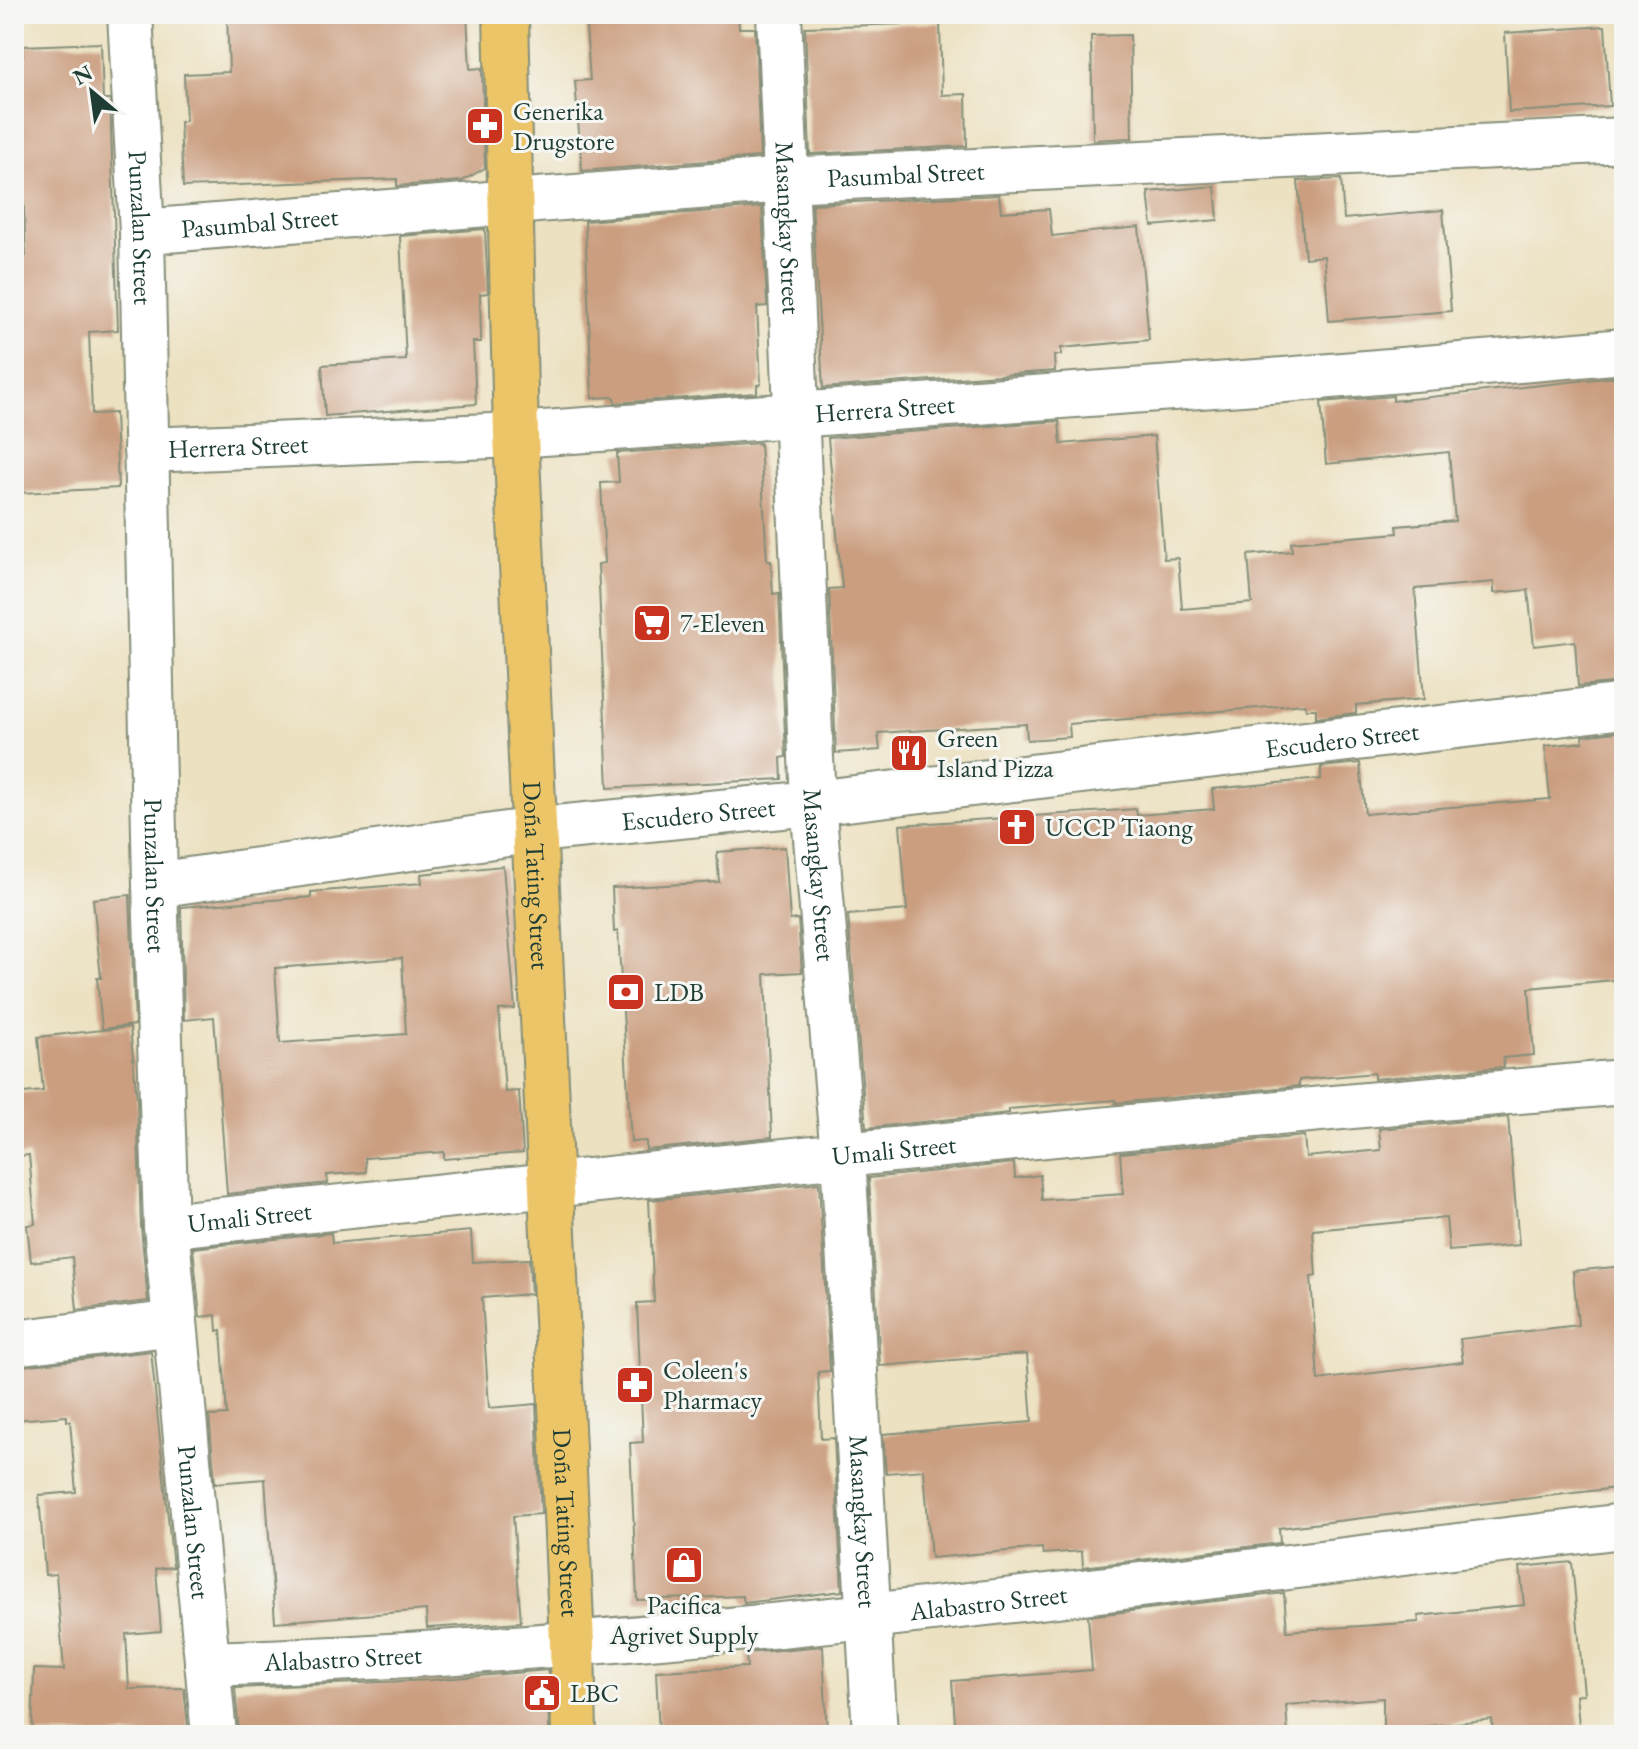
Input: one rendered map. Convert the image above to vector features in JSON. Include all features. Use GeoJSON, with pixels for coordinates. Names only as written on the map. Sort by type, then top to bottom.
{"type":"FeatureCollection","features":[{"type":"Feature","properties":{"kind":"main road","name":"Doña Tating Street"},"geometry":{"type":"LineString","coordinates":[[506,14],[516,435],[574,1735]]}},
{"type":"Feature","properties":{"kind":"street","name":"Punzalan Street"},"geometry":{"type":"LineString","coordinates":[[130,14],[142,232],[155,885],[166,1226],[214,1735]]}},
{"type":"Feature","properties":{"kind":"street","name":"Masangkay Street"},"geometry":{"type":"LineString","coordinates":[[779,14],[813,803],[843,1155],[871,1616],[875,1735]]}},
{"type":"Feature","properties":{"kind":"street","name":"Pasumbal Street"},"geometry":{"type":"LineString","coordinates":[[142,232],[785,180],[1624,140]]}},
{"type":"Feature","properties":{"kind":"street","name":"Herrera Street"},"geometry":{"type":"LineString","coordinates":[[146,450],[516,435],[1284,380],[1624,351]]}},
{"type":"Feature","properties":{"kind":"street","name":"Escudero Street"},"geometry":{"type":"LineString","coordinates":[[155,885],[535,830],[813,803],[1624,706]]}},
{"type":"Feature","properties":{"kind":"street","name":"Umali Street"},"geometry":{"type":"LineString","coordinates":[[166,1226],[843,1155],[1624,1082]]}},
{"type":"Feature","properties":{"kind":"street"},"geometry":{"type":"LineString","coordinates":[[14,1343],[175,1323]]}},
{"type":"Feature","properties":{"kind":"street","name":"Alabastro Street"},"geometry":{"type":"LineString","coordinates":[[207,1664],[367,1659],[871,1616],[1624,1526]]}},
{"type":"Feature","properties":{"kind":"building"},"geometry":{"type":"Polygon","coordinates":[[[227,14],[467,14],[470,69],[482,68],[485,168],[462,181],[397,186],[397,179],[183,187],[180,122],[186,121],[184,74],[229,72],[227,14]]]}},
{"type":"Feature","properties":{"kind":"building"},"geometry":{"type":"Polygon","coordinates":[[[585,14],[738,14],[739,28],[755,28],[760,157],[582,171],[575,81],[590,80],[585,14]]]}},
{"type":"Feature","properties":{"kind":"building"},"geometry":{"type":"Polygon","coordinates":[[[940,23],[942,95],[966,94],[967,146],[810,154],[805,27],[940,23]]]}},
{"type":"Feature","properties":{"kind":"building"},"geometry":{"type":"Polygon","coordinates":[[[1605,26],[1610,106],[1509,112],[1505,33],[1605,26]]]}},
{"type":"Feature","properties":{"kind":"building"},"geometry":{"type":"Polygon","coordinates":[[[1130,35],[1132,138],[1093,140],[1091,36],[1130,35]]]}},
{"type":"Feature","properties":{"kind":"building"},"geometry":{"type":"Polygon","coordinates":[[[101,43],[103,100],[110,100],[118,330],[89,332],[92,414],[115,413],[118,488],[20,493],[17,413],[14,413],[14,256],[26,256],[23,187],[14,187],[14,56],[23,55],[22,46],[101,43]]]}},
{"type":"Feature","properties":{"kind":"building"},"geometry":{"type":"Polygon","coordinates":[[[1341,179],[1344,219],[1443,210],[1451,311],[1329,321],[1324,256],[1305,258],[1298,181],[1341,179]]]}},
{"type":"Feature","properties":{"kind":"building"},"geometry":{"type":"Polygon","coordinates":[[[1215,186],[1218,220],[1152,226],[1148,192],[1215,186]]]}},
{"type":"Feature","properties":{"kind":"building"},"geometry":{"type":"Polygon","coordinates":[[[999,195],[1001,212],[1049,209],[1052,236],[1139,227],[1149,340],[1061,348],[1061,355],[1054,356],[1055,371],[823,388],[812,204],[999,195]]]}},
{"type":"Feature","properties":{"kind":"building"},"geometry":{"type":"Polygon","coordinates":[[[762,207],[767,306],[757,307],[761,384],[757,385],[757,393],[615,403],[614,397],[592,398],[585,221],[762,207]]]}},
{"type":"Feature","properties":{"kind":"building"},"geometry":{"type":"Polygon","coordinates":[[[485,229],[488,293],[480,294],[481,342],[473,342],[476,404],[325,416],[322,365],[406,360],[400,236],[485,229]]]}},
{"type":"Feature","properties":{"kind":"building"},"geometry":{"type":"Polygon","coordinates":[[[1624,376],[1624,682],[1578,686],[1575,641],[1534,646],[1528,590],[1494,593],[1494,582],[1415,589],[1424,699],[1356,705],[1356,713],[1316,718],[1316,709],[1306,709],[1305,704],[1069,724],[1070,737],[1027,740],[1026,724],[878,733],[880,750],[836,753],[829,589],[842,588],[828,438],[1059,421],[1061,444],[1154,436],[1164,559],[1178,558],[1182,609],[1252,603],[1248,555],[1292,551],[1291,542],[1398,533],[1397,526],[1455,521],[1449,452],[1326,464],[1321,402],[1393,396],[1393,401],[1624,376]]]}},
{"type":"Feature","properties":{"kind":"building"},"geometry":{"type":"Polygon","coordinates":[[[760,443],[767,561],[771,561],[773,594],[779,593],[786,757],[781,758],[782,779],[608,788],[598,564],[605,563],[601,483],[619,482],[617,453],[760,443]]]}},
{"type":"Feature","properties":{"kind":"building"},"geometry":{"type":"Polygon","coordinates":[[[1624,731],[1624,979],[1529,988],[1534,1055],[1503,1058],[1504,1067],[1374,1079],[1374,1073],[1299,1080],[1299,1086],[1116,1103],[1116,1100],[1009,1109],[1009,1113],[866,1128],[848,915],[907,910],[900,825],[1136,809],[1137,815],[1214,809],[1212,789],[1321,779],[1321,767],[1360,763],[1365,814],[1550,799],[1545,746],[1583,742],[1582,736],[1624,731]]]}},
{"type":"Feature","properties":{"kind":"building"},"geometry":{"type":"Polygon","coordinates":[[[785,847],[790,920],[798,919],[802,972],[765,974],[772,1137],[646,1150],[646,1141],[631,1142],[618,931],[614,932],[612,888],[719,882],[717,852],[785,847]]]}},
{"type":"Feature","properties":{"kind":"building"},"geometry":{"type":"Polygon","coordinates":[[[503,866],[515,1009],[499,1010],[505,1092],[519,1091],[523,1153],[444,1159],[444,1152],[365,1158],[366,1172],[327,1175],[328,1183],[227,1194],[214,1017],[184,1020],[181,907],[311,897],[311,892],[422,883],[421,874],[503,866]],[[402,958],[275,968],[280,1043],[406,1034],[402,958]]]}},
{"type":"Feature","properties":{"kind":"building"},"geometry":{"type":"Polygon","coordinates":[[[130,895],[135,1025],[102,1029],[97,978],[101,978],[93,899],[130,895]]]}},
{"type":"Feature","properties":{"kind":"building"},"geometry":{"type":"Polygon","coordinates":[[[130,1027],[148,1301],[77,1310],[72,1257],[31,1262],[27,1225],[35,1224],[29,1155],[14,1157],[14,1094],[43,1091],[38,1037],[130,1027]]]}},
{"type":"Feature","properties":{"kind":"building"},"geometry":{"type":"Polygon","coordinates":[[[1508,1117],[1519,1245],[1449,1251],[1446,1218],[1313,1230],[1316,1276],[1311,1277],[1318,1380],[1463,1362],[1460,1339],[1578,1325],[1573,1271],[1624,1266],[1624,1487],[1279,1528],[1280,1543],[1083,1567],[1082,1551],[1043,1554],[1042,1548],[931,1558],[924,1470],[886,1473],[883,1434],[1032,1422],[1027,1354],[880,1366],[869,1178],[1014,1163],[1015,1178],[1040,1175],[1042,1200],[1123,1194],[1120,1153],[1304,1136],[1306,1157],[1381,1150],[1379,1129],[1508,1117]]]}},
{"type":"Feature","properties":{"kind":"building"},"geometry":{"type":"Polygon","coordinates":[[[819,1183],[830,1371],[818,1372],[821,1439],[834,1438],[842,1591],[744,1603],[743,1596],[637,1600],[630,1443],[643,1442],[637,1303],[654,1302],[649,1200],[819,1183]]]}},
{"type":"Feature","properties":{"kind":"building"},"geometry":{"type":"Polygon","coordinates":[[[471,1231],[473,1262],[529,1259],[531,1294],[482,1298],[489,1408],[536,1404],[541,1514],[513,1516],[521,1622],[427,1628],[426,1610],[275,1622],[265,1479],[215,1483],[209,1416],[227,1415],[221,1330],[217,1331],[216,1315],[200,1317],[193,1248],[331,1233],[332,1243],[471,1231]]]}},
{"type":"Feature","properties":{"kind":"building"},"geometry":{"type":"Polygon","coordinates":[[[151,1351],[173,1567],[156,1569],[161,1631],[126,1634],[129,1689],[184,1688],[189,1735],[32,1735],[34,1669],[64,1670],[56,1574],[45,1575],[39,1495],[76,1492],[70,1421],[67,1421],[67,1416],[14,1420],[14,1367],[151,1351]]]}},
{"type":"Feature","properties":{"kind":"building"},"geometry":{"type":"Polygon","coordinates":[[[1572,1562],[1584,1694],[1576,1695],[1580,1735],[1493,1735],[1492,1719],[1383,1731],[1383,1698],[1286,1705],[1288,1735],[956,1735],[952,1681],[1092,1670],[1088,1616],[1284,1593],[1287,1631],[1419,1622],[1418,1616],[1524,1605],[1520,1567],[1572,1562]]]}},
{"type":"Feature","properties":{"kind":"building"},"geometry":{"type":"Polygon","coordinates":[[[823,1646],[827,1735],[659,1735],[656,1671],[747,1667],[746,1653],[823,1646]]]}},
{"type":"Feature","properties":{"kind":"building"},"geometry":{"type":"Polygon","coordinates":[[[548,1670],[549,1735],[239,1735],[235,1688],[431,1680],[548,1670]]]}},
{"type":"Feature","properties":{"kind":"place","name":"Generika Drugstore"},"geometry":{"type":"Point","coordinates":[485,126]}},
{"type":"Feature","properties":{"kind":"place","name":"7-Eleven"},"geometry":{"type":"Point","coordinates":[652,623]}},
{"type":"Feature","properties":{"kind":"place","name":"Green Island Pizza"},"geometry":{"type":"Point","coordinates":[909,753]}},
{"type":"Feature","properties":{"kind":"place","name":"UCCP Tiaong"},"geometry":{"type":"Point","coordinates":[1017,827]}},
{"type":"Feature","properties":{"kind":"place","name":"LDB"},"geometry":{"type":"Point","coordinates":[626,992]}},
{"type":"Feature","properties":{"kind":"place","name":"Coleen's Pharmacy"},"geometry":{"type":"Point","coordinates":[635,1385]}},
{"type":"Feature","properties":{"kind":"place","name":"Pacifica Agrivet Supply"},"geometry":{"type":"Point","coordinates":[684,1565]}},
{"type":"Feature","properties":{"kind":"place","name":"LBC"},"geometry":{"type":"Point","coordinates":[542,1693]}}]}
